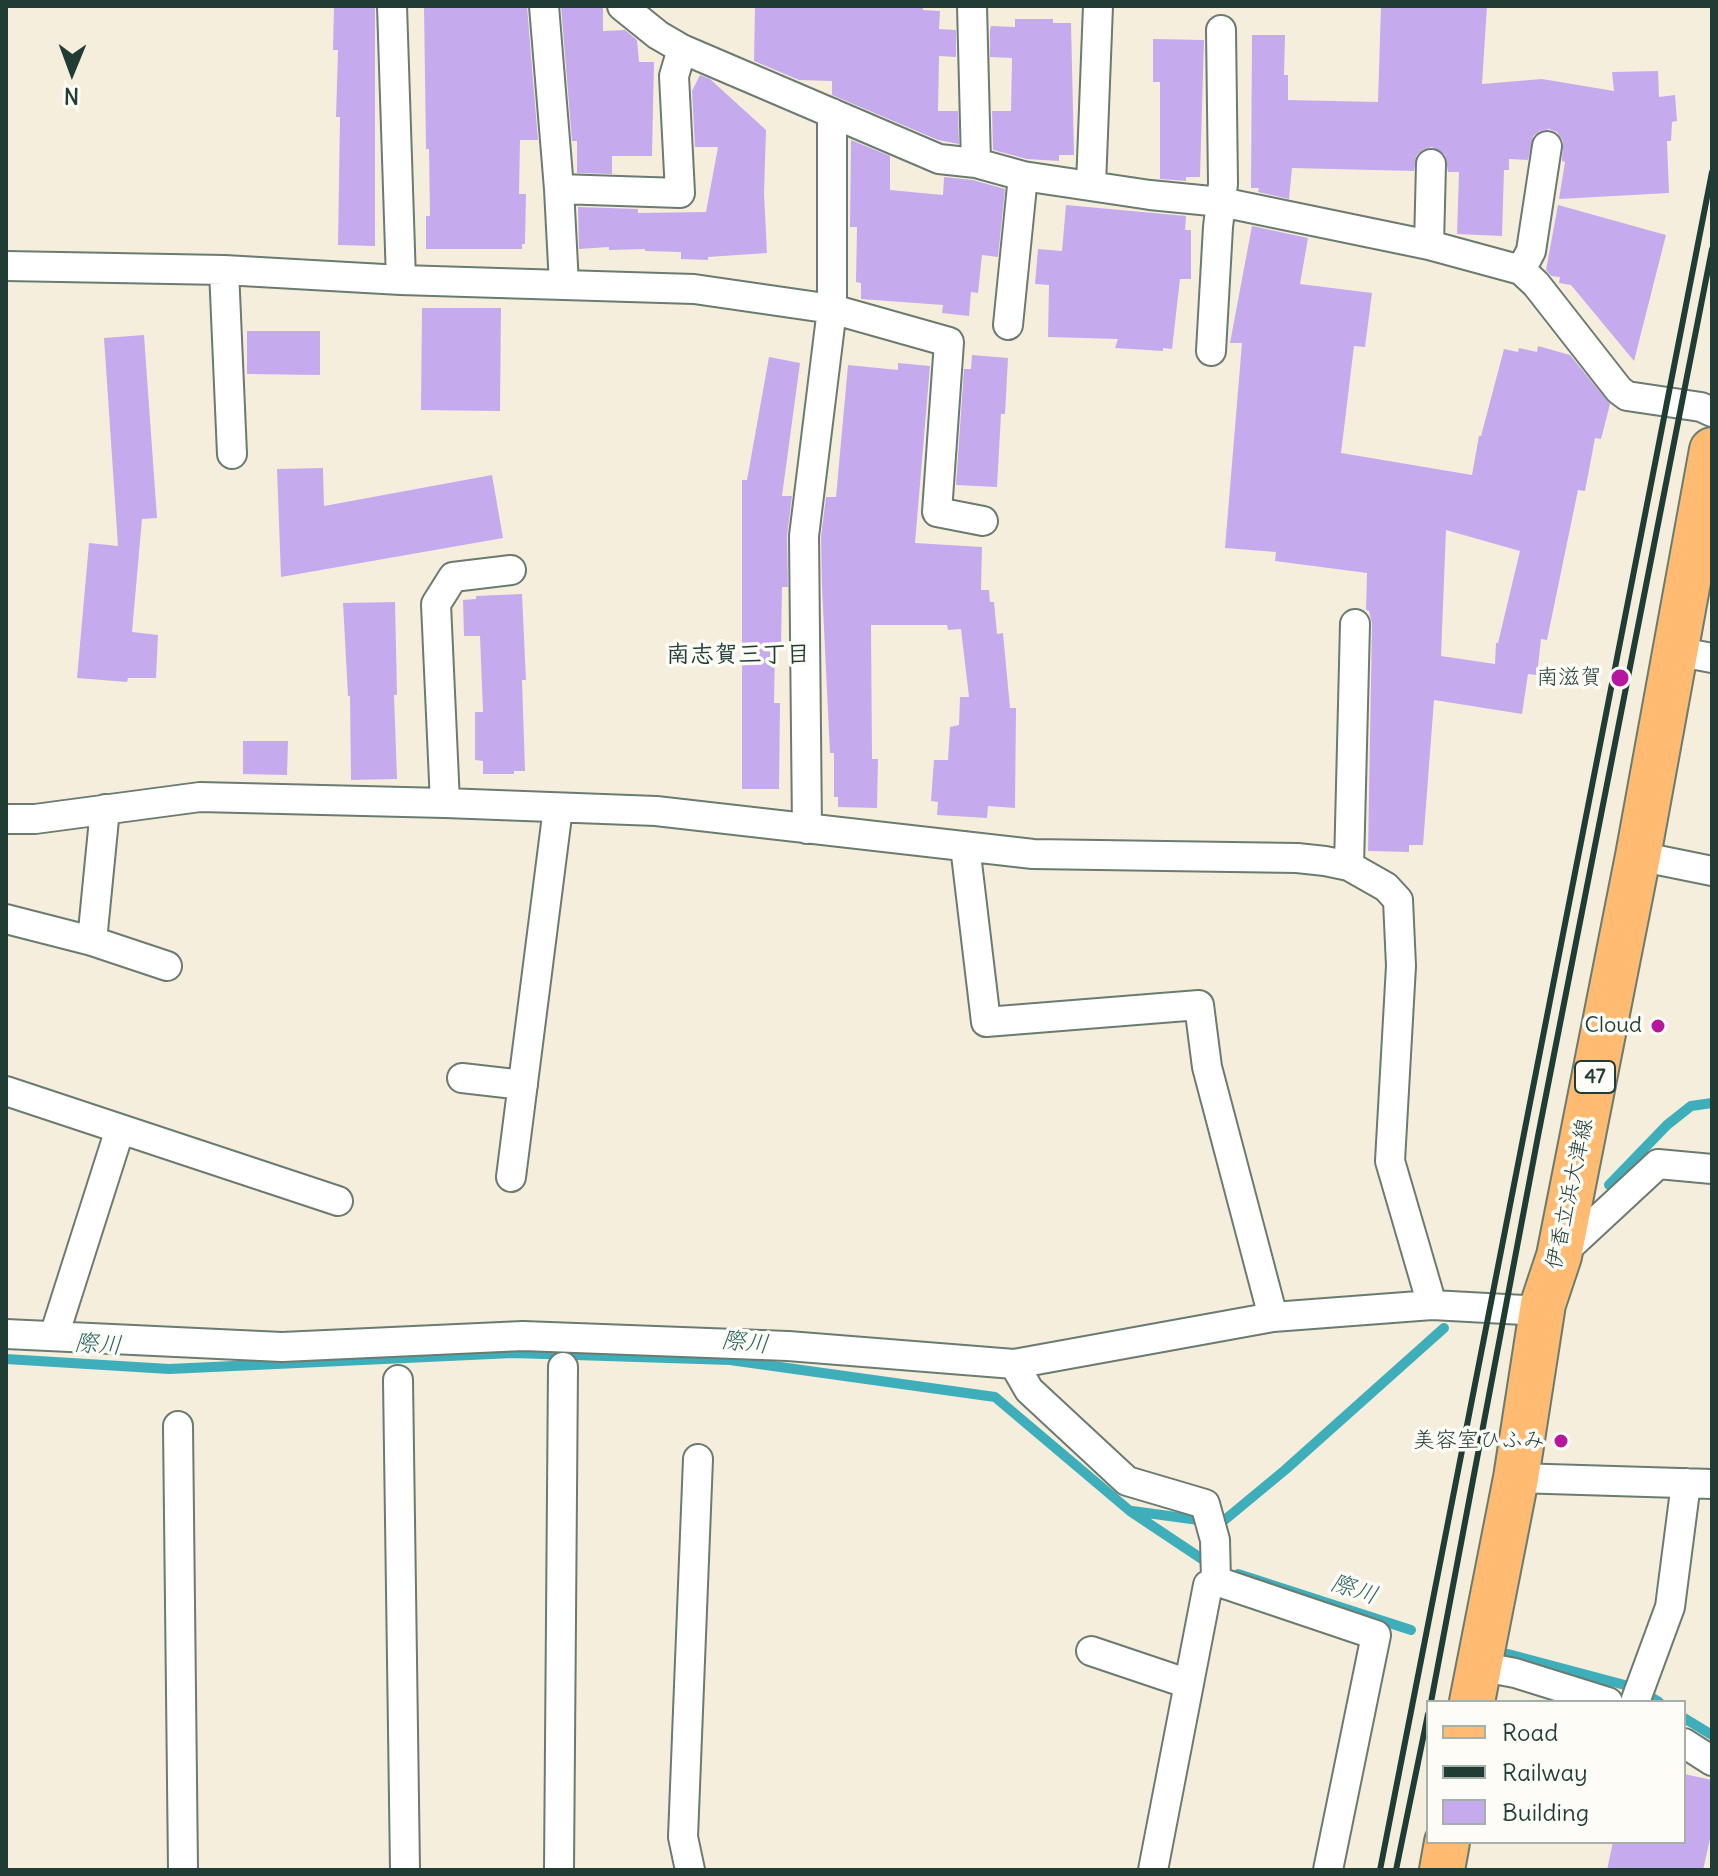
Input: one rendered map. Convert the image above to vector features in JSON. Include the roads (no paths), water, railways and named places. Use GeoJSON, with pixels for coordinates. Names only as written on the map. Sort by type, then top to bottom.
{"type":"FeatureCollection","features":[{"type":"Feature","properties":{"kind":"main road","name":"伊香立浜大津線"},"geometry":{"type":"LineString","coordinates":[[1475,1684],[1516,1478],[1543,1304],[1559,1256],[1638,856],[1694,654],[1712,450]]}},
{"type":"Feature","properties":{"kind":"main road"},"geometry":{"type":"LineString","coordinates":[[1442,1870],[1447,1844]]}},
{"type":"Feature","properties":{"kind":"street"},"geometry":{"type":"LineString","coordinates":[[392,6],[401,280]]}},
{"type":"Feature","properties":{"kind":"street"},"geometry":{"type":"LineString","coordinates":[[544,6],[564,285]]}},
{"type":"Feature","properties":{"kind":"street"},"geometry":{"type":"LineString","coordinates":[[622,6],[658,35],[682,49],[939,159],[976,163],[1023,176],[1221,202],[1429,245],[1521,270],[1536,284],[1619,390],[1627,396],[1701,407],[1712,412]]}},
{"type":"Feature","properties":{"kind":"street"},"geometry":{"type":"LineString","coordinates":[[972,6],[976,163]]}},
{"type":"Feature","properties":{"kind":"street"},"geometry":{"type":"LineString","coordinates":[[1091,185],[1098,6]]}},
{"type":"Feature","properties":{"kind":"street"},"geometry":{"type":"LineString","coordinates":[[1211,351],[1223,184],[1221,30]]}},
{"type":"Feature","properties":{"kind":"street"},"geometry":{"type":"LineString","coordinates":[[559,189],[680,193],[674,76],[682,49]]}},
{"type":"Feature","properties":{"kind":"street"},"geometry":{"type":"LineString","coordinates":[[807,829],[804,536],[832,309],[832,113]]}},
{"type":"Feature","properties":{"kind":"street"},"geometry":{"type":"LineString","coordinates":[[1521,270],[1531,251],[1547,146]]}},
{"type":"Feature","properties":{"kind":"street"},"geometry":{"type":"LineString","coordinates":[[1429,245],[1431,164]]}},
{"type":"Feature","properties":{"kind":"street"},"geometry":{"type":"LineString","coordinates":[[1008,325],[1023,176]]}},
{"type":"Feature","properties":{"kind":"street"},"geometry":{"type":"LineString","coordinates":[[6,266],[224,270],[401,280],[694,289],[832,309],[949,342],[937,512],[983,521]]}},
{"type":"Feature","properties":{"kind":"street"},"geometry":{"type":"LineString","coordinates":[[224,270],[232,454]]}},
{"type":"Feature","properties":{"kind":"street"},"geometry":{"type":"LineString","coordinates":[[445,803],[436,604],[453,577],[511,570]]}},
{"type":"Feature","properties":{"kind":"street"},"geometry":{"type":"LineString","coordinates":[[1349,866],[1355,624]]}},
{"type":"Feature","properties":{"kind":"street"},"geometry":{"type":"LineString","coordinates":[[6,819],[35,819],[200,797],[445,803],[656,811],[1033,854],[1297,858],[1349,866],[1378,882],[1398,900],[1401,966],[1390,1161],[1432,1305]]}},
{"type":"Feature","properties":{"kind":"street"},"geometry":{"type":"LineString","coordinates":[[511,1177],[558,808]]}},
{"type":"Feature","properties":{"kind":"street"},"geometry":{"type":"LineString","coordinates":[[92,941],[105,809]]}},
{"type":"Feature","properties":{"kind":"street"},"geometry":{"type":"LineString","coordinates":[[965,846],[986,1022],[1199,1005],[1207,1067],[1273,1317]]}},
{"type":"Feature","properties":{"kind":"street"},"geometry":{"type":"LineString","coordinates":[[1638,856],[1712,871]]}},
{"type":"Feature","properties":{"kind":"street"},"geometry":{"type":"LineString","coordinates":[[6,919],[92,941],[167,966]]}},
{"type":"Feature","properties":{"kind":"street"},"geometry":{"type":"LineString","coordinates":[[462,1078],[523,1085]]}},
{"type":"Feature","properties":{"kind":"street"},"geometry":{"type":"LineString","coordinates":[[6,1091],[338,1201]]}},
{"type":"Feature","properties":{"kind":"street"},"geometry":{"type":"LineString","coordinates":[[54,1336],[120,1129]]}},
{"type":"Feature","properties":{"kind":"street"},"geometry":{"type":"LineString","coordinates":[[1559,1256],[1658,1164],[1712,1169]]}},
{"type":"Feature","properties":{"kind":"street"},"geometry":{"type":"LineString","coordinates":[[6,1334],[282,1347],[523,1336],[788,1346],[1014,1364],[1273,1317],[1432,1305],[1524,1310],[1543,1304]]}},
{"type":"Feature","properties":{"kind":"street"},"geometry":{"type":"LineString","coordinates":[[1014,1364],[1029,1390],[1127,1481],[1205,1504],[1215,1542],[1216,1580]]}},
{"type":"Feature","properties":{"kind":"street"},"geometry":{"type":"LineString","coordinates":[[559,1870],[563,1367]]}},
{"type":"Feature","properties":{"kind":"street"},"geometry":{"type":"LineString","coordinates":[[398,1380],[405,1870]]}},
{"type":"Feature","properties":{"kind":"street"},"geometry":{"type":"LineString","coordinates":[[178,1426],[183,1870]]}},
{"type":"Feature","properties":{"kind":"street"},"geometry":{"type":"LineString","coordinates":[[690,1870],[683,1837],[698,1459]]}},
{"type":"Feature","properties":{"kind":"street"},"geometry":{"type":"LineString","coordinates":[[1516,1478],[1699,1483],[1670,1607],[1636,1700]]}},
{"type":"Feature","properties":{"kind":"street"},"geometry":{"type":"LineString","coordinates":[[1153,1870],[1208,1585],[1216,1580]]}},
{"type":"Feature","properties":{"kind":"street"},"geometry":{"type":"LineString","coordinates":[[1216,1580],[1376,1635],[1328,1870]]}},
{"type":"Feature","properties":{"kind":"street"},"geometry":{"type":"LineString","coordinates":[[1091,1651],[1189,1684]]}},
{"type":"Feature","properties":{"kind":"street"},"geometry":{"type":"LineString","coordinates":[[1475,1684],[1515,1673],[1602,1700]]}},
{"type":"Feature","properties":{"kind":"street"},"geometry":{"type":"LineString","coordinates":[[1686,1744],[1712,1761]]}},
{"type":"Feature","properties":{"kind":"waterway"},"geometry":{"type":"LineString","coordinates":[[1609,1185],[1667,1125],[1691,1106],[1712,1103]]}},
{"type":"Feature","properties":{"kind":"waterway"},"geometry":{"type":"LineString","coordinates":[[1132,1511],[1221,1523],[1444,1328]]}},
{"type":"Feature","properties":{"kind":"waterway","name":"際川"},"geometry":{"type":"LineString","coordinates":[[6,1359],[169,1369],[513,1353],[730,1360],[995,1397],[1130,1511],[1211,1565]]}},
{"type":"Feature","properties":{"kind":"waterway","name":"際川"},"geometry":{"type":"LineString","coordinates":[[1238,1574],[1411,1630]]}},
{"type":"Feature","properties":{"kind":"waterway","name":"際川"},"geometry":{"type":"LineString","coordinates":[[1508,1654],[1636,1688],[1656,1700]]}},
{"type":"Feature","properties":{"kind":"waterway","name":"際川"},"geometry":{"type":"LineString","coordinates":[[1686,1719],[1712,1735]]}},
{"type":"Feature","properties":{"kind":"railway"},"geometry":{"type":"LineString","coordinates":[[1380,1870],[1712,172]]}},
{"type":"Feature","properties":{"kind":"railway"},"geometry":{"type":"LineString","coordinates":[[1431,1700],[1538,1136],[1712,249]]}},
{"type":"Feature","properties":{"kind":"railway"},"geometry":{"type":"LineString","coordinates":[[1396,1870],[1426,1724]]}},
{"type":"Feature","properties":{"kind":"place","name":"南滋賀"},"geometry":{"type":"Point","coordinates":[1620,678]}},
{"type":"Feature","properties":{"kind":"place","name":"Cloud"},"geometry":{"type":"Point","coordinates":[1658,1026]}},
{"type":"Feature","properties":{"kind":"place","name":"美容室ひふみ"},"geometry":{"type":"Point","coordinates":[1561,1441]}},
{"type":"Feature","properties":{"kind":"district","name":"南志賀三丁目"},"geometry":{"type":"Point","coordinates":[738,655]}}]}
